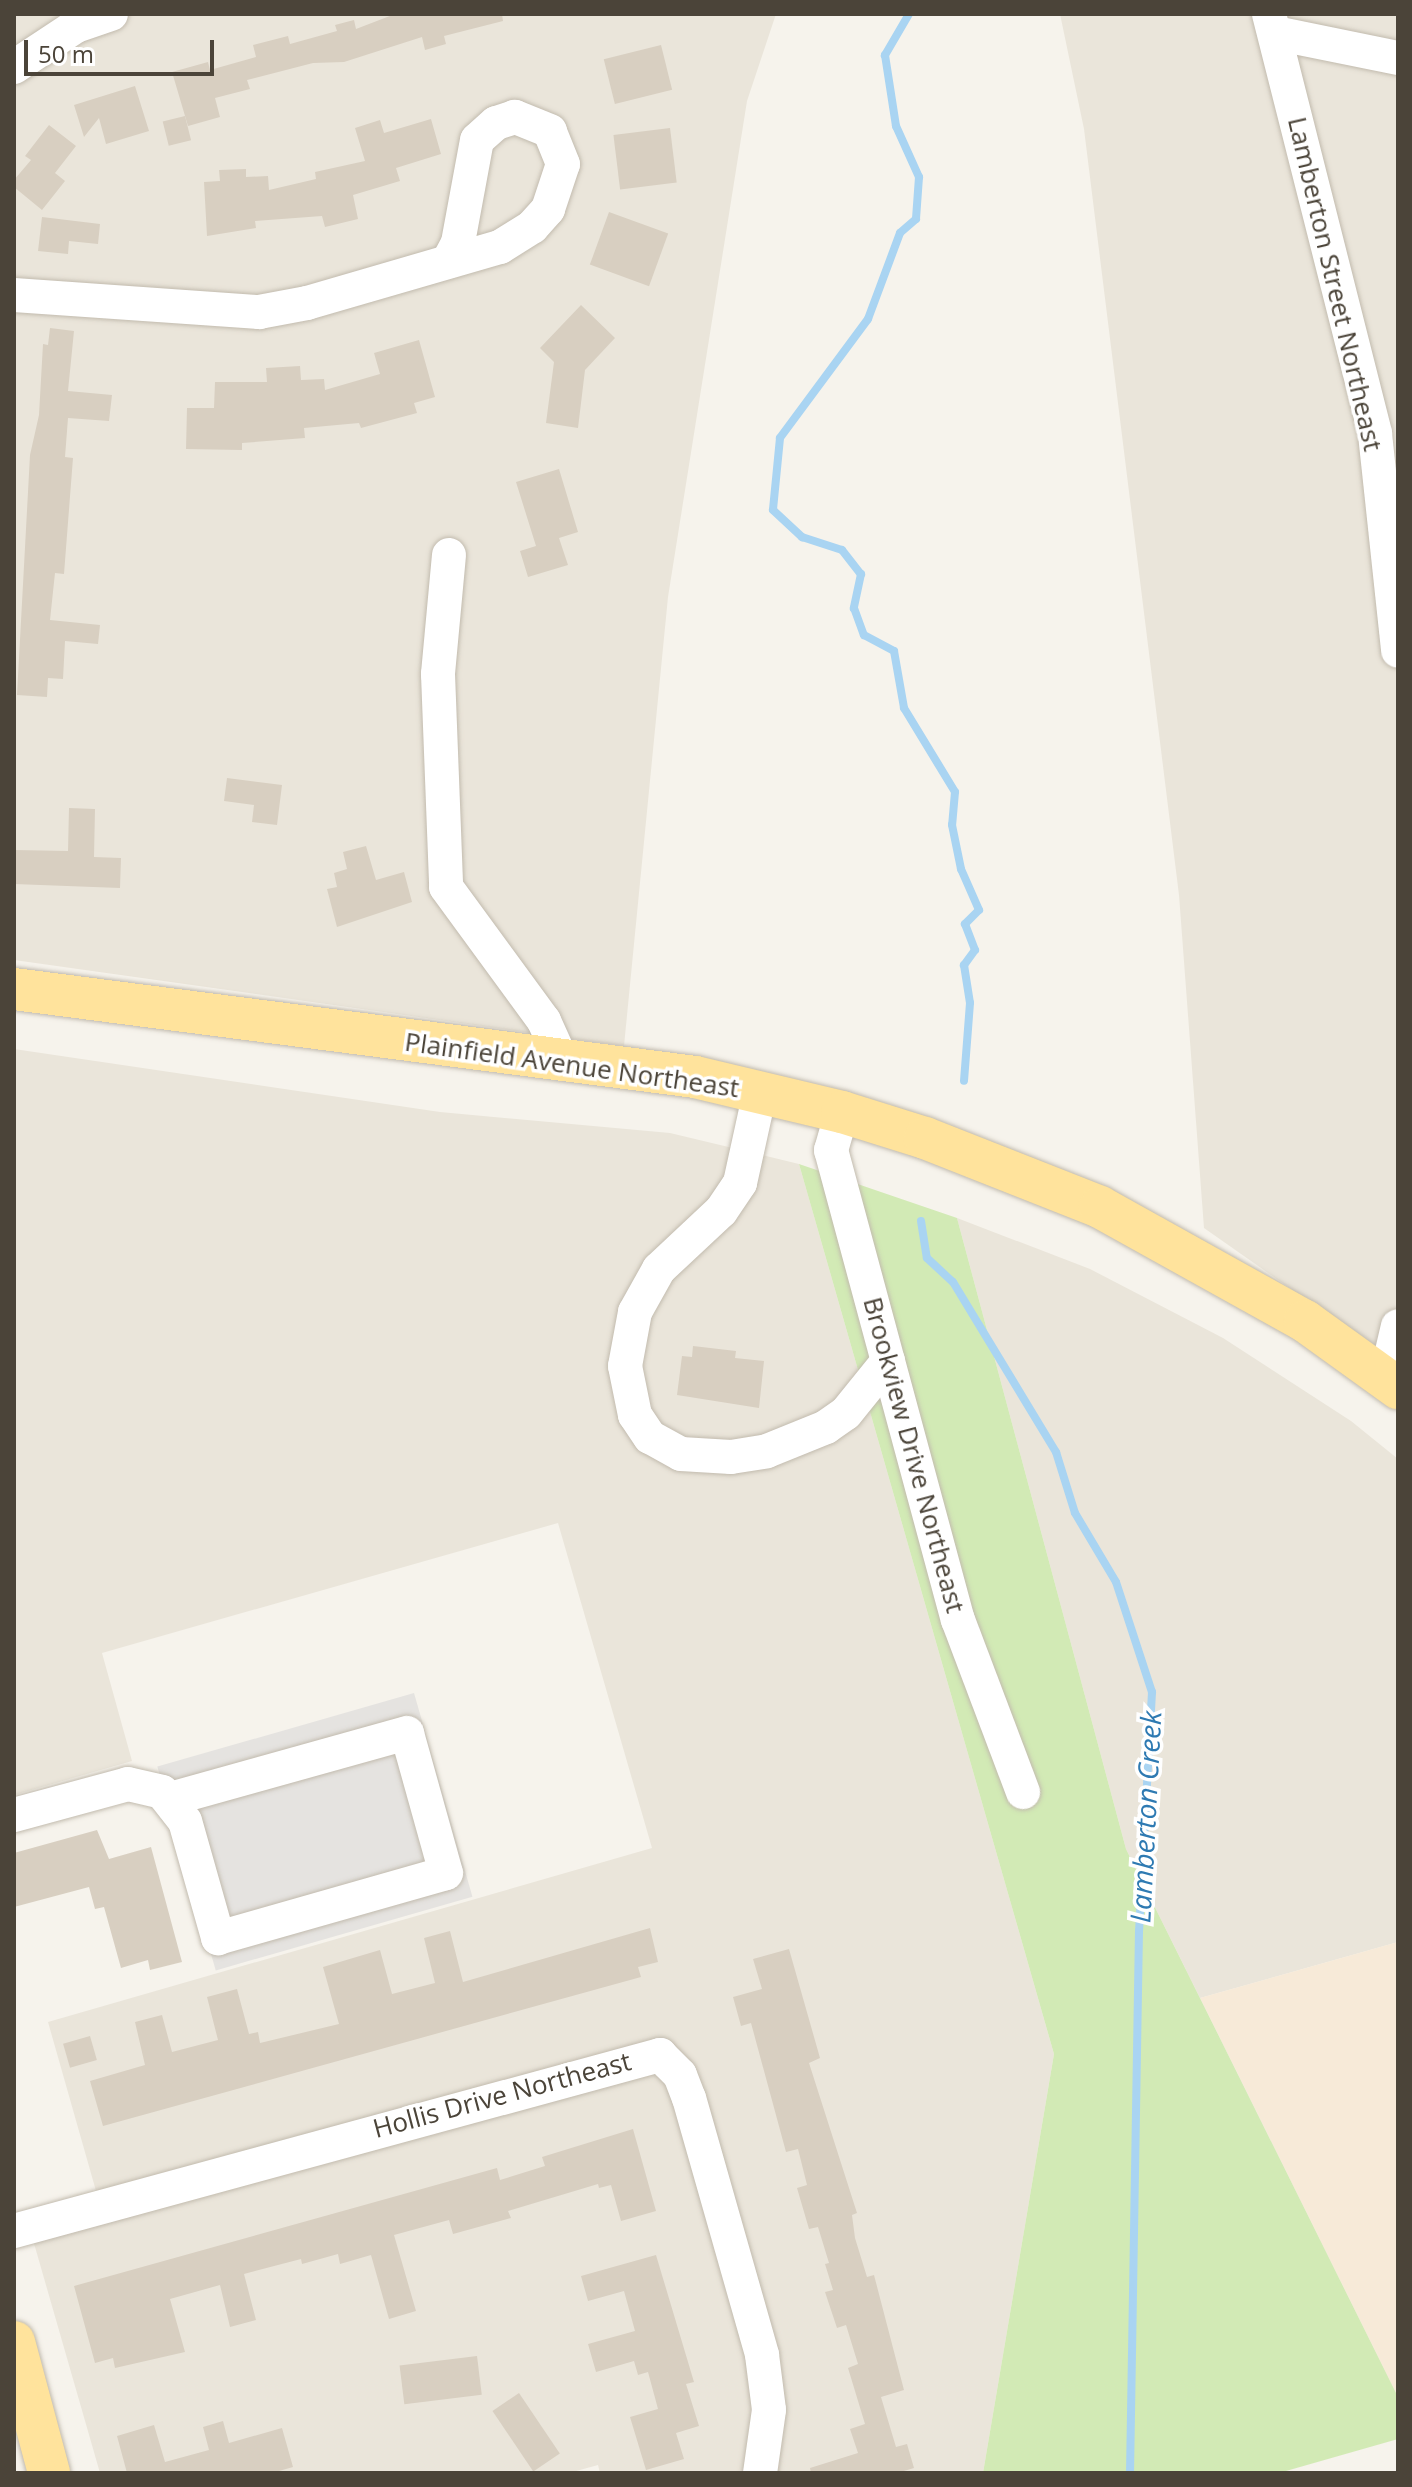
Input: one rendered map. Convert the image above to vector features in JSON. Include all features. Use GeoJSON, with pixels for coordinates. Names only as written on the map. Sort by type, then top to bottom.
{"type":"FeatureCollection","features":[{"type":"Feature","properties":{"kind":"main road","name":"Plainfield Avenue Northeast"},"geometry":{"type":"LineString","coordinates":[[14,989],[563,1063],[695,1077],[842,1112],[925,1138],[1100,1207],[1305,1321],[1394,1377]]}},
{"type":"Feature","properties":{"kind":"main road"},"geometry":{"type":"LineString","coordinates":[[14,2342],[49,2473]]}},
{"type":"Feature","properties":{"kind":"street"},"geometry":{"type":"LineString","coordinates":[[14,67],[76,26],[111,14]]}},
{"type":"Feature","properties":{"kind":"street"},"geometry":{"type":"LineString","coordinates":[[1272,24],[1398,58]]}},
{"type":"Feature","properties":{"kind":"street","name":"Lamberton Street Northeast"},"geometry":{"type":"LineString","coordinates":[[1272,24],[1386,436],[1398,651]]}},
{"type":"Feature","properties":{"kind":"street"},"geometry":{"type":"LineString","coordinates":[[14,295],[259,312],[307,303],[448,262]]}},
{"type":"Feature","properties":{"kind":"street"},"geometry":{"type":"LineString","coordinates":[[449,555],[438,674],[446,887],[544,1021],[563,1063]]}},
{"type":"Feature","properties":{"kind":"street"},"geometry":{"type":"LineString","coordinates":[[760,1092],[751,1149],[731,1198],[659,1269],[635,1312],[625,1366],[635,1415],[650,1437],[681,1454],[731,1457],[767,1451],[826,1427],[846,1413],[888,1361]]}},
{"type":"Feature","properties":{"kind":"street","name":"Brookview Drive Northeast"},"geometry":{"type":"LineString","coordinates":[[842,1112],[831,1150],[958,1620],[1023,1792]]}},
{"type":"Feature","properties":{"kind":"street"},"geometry":{"type":"LineString","coordinates":[[1394,1377],[1398,1326]]}},
{"type":"Feature","properties":{"kind":"street"},"geometry":{"type":"LineString","coordinates":[[14,1815],[128,1784],[152,1787],[171,1799],[185,1821],[218,1938],[446,1873],[407,1733],[171,1799]]}},
{"type":"Feature","properties":{"kind":"street","name":"Hollis Drive Northeast"},"geometry":{"type":"LineString","coordinates":[[14,2231],[660,2055],[680,2075],[689,2098],[762,2355],[769,2410],[760,2473]]}},
{"type":"Feature","properties":{"kind":"shaded area"},"geometry":{"type":"Polygon","coordinates":[[[14,14],[776,14],[747,101],[668,597],[624,1046],[14,960],[14,14]]]}},
{"type":"Feature","properties":{"kind":"shaded area"},"geometry":{"type":"Polygon","coordinates":[[[1060,14],[1398,14],[1398,1364],[1204,1228],[1179,895],[1084,129],[1060,14]]]}},
{"type":"Feature","properties":{"kind":"shaded area"},"geometry":{"type":"Polygon","coordinates":[[[14,1049],[440,1112],[670,1133],[799,1164],[1054,2054],[983,2473],[760,2473],[761,2465],[732,2473],[600,2473],[598,2465],[569,2473],[100,2473],[29,2226],[100,2205],[48,2022],[652,1848],[558,1523],[102,1653],[132,1761],[14,1795],[14,1049]]]}},
{"type":"Feature","properties":{"kind":"shaded area"},"geometry":{"type":"Polygon","coordinates":[[[957,1218],[1090,1269],[1223,1338],[1351,1421],[1398,1459],[1398,1942],[1200,1998],[1126,1849],[957,1218]]]}},
{"type":"Feature","properties":{"kind":"shaded area"},"geometry":{"type":"Polygon","coordinates":[[[414,1693],[472,1897],[216,1970],[157,1767],[414,1693]]]}},
{"type":"Feature","properties":{"kind":"shaded area"},"geometry":{"type":"Polygon","coordinates":[[[1398,1942],[1398,2397],[1200,1998],[1398,1942]]]}},
{"type":"Feature","properties":{"kind":"green space"},"geometry":{"type":"Polygon","coordinates":[[[799,1164],[957,1218],[1126,1849],[1398,2397],[1398,2439],[1279,2473],[983,2473],[1054,2054],[799,1164]]]}},
{"type":"Feature","properties":{"kind":"building"},"geometry":{"type":"Polygon","coordinates":[[[395,14],[502,14],[503,21],[444,36],[446,44],[425,50],[422,37],[344,62],[313,63],[247,80],[250,89],[215,98],[220,117],[188,126],[172,72],[208,62],[210,70],[256,57],[253,45],[288,36],[290,44],[337,31],[335,25],[354,20],[356,29],[395,14]]]}},
{"type":"Feature","properties":{"kind":"building"},"geometry":{"type":"Polygon","coordinates":[[[661,45],[672,90],[615,104],[604,59],[661,45]]]}},
{"type":"Feature","properties":{"kind":"building"},"geometry":{"type":"Polygon","coordinates":[[[135,86],[149,131],[106,144],[99,118],[84,137],[74,105],[135,86]]]}},
{"type":"Feature","properties":{"kind":"building"},"geometry":{"type":"Polygon","coordinates":[[[185,116],[191,140],[169,146],[163,122],[185,116]]]}},
{"type":"Feature","properties":{"kind":"building"},"geometry":{"type":"Polygon","coordinates":[[[431,119],[441,154],[396,168],[400,181],[353,195],[358,219],[325,227],[322,216],[255,221],[256,228],[207,236],[204,182],[220,181],[219,170],[246,169],[246,177],[268,176],[269,190],[316,179],[315,172],[365,161],[355,128],[380,120],[384,133],[431,119]]]}},
{"type":"Feature","properties":{"kind":"building"},"geometry":{"type":"Polygon","coordinates":[[[49,125],[76,146],[55,173],[65,181],[42,210],[14,187],[14,180],[31,160],[25,156],[49,125]]]}},
{"type":"Feature","properties":{"kind":"building"},"geometry":{"type":"Polygon","coordinates":[[[670,128],[677,183],[620,190],[613,135],[670,128]]]}},
{"type":"Feature","properties":{"kind":"building"},"geometry":{"type":"Polygon","coordinates":[[[609,212],[668,234],[649,286],[590,265],[609,212]]]}},
{"type":"Feature","properties":{"kind":"building"},"geometry":{"type":"Polygon","coordinates":[[[42,217],[100,224],[98,244],[69,241],[68,254],[38,251],[42,217]]]}},
{"type":"Feature","properties":{"kind":"building"},"geometry":{"type":"Polygon","coordinates":[[[581,305],[615,338],[585,370],[578,428],[546,423],[554,362],[540,348],[581,305]]]}},
{"type":"Feature","properties":{"kind":"building"},"geometry":{"type":"Polygon","coordinates":[[[50,328],[74,331],[68,391],[112,395],[109,421],[68,418],[65,457],[73,458],[64,574],[55,573],[50,620],[100,625],[98,644],[65,641],[63,679],[48,678],[47,697],[17,695],[30,455],[39,415],[43,344],[48,345],[50,328]]]}},
{"type":"Feature","properties":{"kind":"building"},"geometry":{"type":"Polygon","coordinates":[[[419,340],[435,397],[414,403],[417,413],[361,428],[359,423],[304,428],[305,438],[242,443],[242,450],[186,449],[187,408],[214,408],[215,382],[267,382],[266,368],[300,366],[301,380],[324,379],[325,390],[380,374],[374,353],[419,340]]]}},
{"type":"Feature","properties":{"kind":"building"},"geometry":{"type":"Polygon","coordinates":[[[559,469],[578,532],[559,538],[568,565],[528,577],[520,551],[536,546],[516,482],[559,469]]]}},
{"type":"Feature","properties":{"kind":"building"},"geometry":{"type":"Polygon","coordinates":[[[227,778],[282,785],[277,825],[252,822],[254,805],[224,801],[227,778]]]}},
{"type":"Feature","properties":{"kind":"building"},"geometry":{"type":"Polygon","coordinates":[[[69,808],[95,809],[94,857],[121,858],[120,888],[14,884],[14,850],[68,851],[69,808]]]}},
{"type":"Feature","properties":{"kind":"building"},"geometry":{"type":"Polygon","coordinates":[[[366,846],[376,880],[404,872],[412,902],[337,927],[327,889],[337,887],[334,873],[347,869],[343,852],[366,846]]]}},
{"type":"Feature","properties":{"kind":"building"},"geometry":{"type":"Polygon","coordinates":[[[693,1346],[736,1351],[735,1358],[764,1361],[759,1408],[677,1395],[682,1356],[692,1357],[693,1346]]]}},
{"type":"Feature","properties":{"kind":"building"},"geometry":{"type":"Polygon","coordinates":[[[97,1830],[109,1859],[151,1847],[182,1962],[150,1970],[148,1960],[121,1968],[104,1907],[95,1909],[89,1887],[14,1907],[14,1853],[97,1830]]]}},
{"type":"Feature","properties":{"kind":"building"},"geometry":{"type":"Polygon","coordinates":[[[650,1928],[658,1962],[638,1967],[641,1977],[103,2126],[90,2081],[145,2065],[135,2022],[162,2015],[172,2052],[218,2040],[207,1997],[237,1989],[249,2034],[258,2032],[260,2043],[339,2024],[323,1967],[380,1950],[392,1994],[435,1983],[424,1938],[450,1931],[463,1982],[650,1928]]]}},
{"type":"Feature","properties":{"kind":"building"},"geometry":{"type":"Polygon","coordinates":[[[789,1949],[820,2058],[809,2063],[857,2213],[852,2215],[855,2238],[867,2277],[874,2275],[904,2390],[881,2397],[896,2447],[907,2444],[914,2468],[897,2473],[811,2473],[810,2468],[858,2453],[850,2429],[865,2424],[848,2368],[858,2364],[846,2325],[837,2328],[825,2292],[833,2290],[825,2264],[829,2263],[818,2227],[809,2229],[797,2188],[807,2185],[798,2149],[786,2152],[751,2023],[741,2026],[733,1997],[762,1989],[753,1959],[789,1949]]]}},
{"type":"Feature","properties":{"kind":"building"},"geometry":{"type":"Polygon","coordinates":[[[90,2036],[97,2060],[70,2068],[63,2044],[90,2036]]]}},
{"type":"Feature","properties":{"kind":"building"},"geometry":{"type":"Polygon","coordinates":[[[633,2129],[656,2211],[621,2221],[611,2185],[599,2188],[598,2184],[508,2211],[511,2218],[453,2234],[449,2220],[394,2235],[416,2311],[389,2319],[371,2255],[340,2264],[338,2254],[302,2264],[301,2259],[244,2274],[256,2320],[230,2327],[220,2285],[170,2299],[185,2352],[115,2368],[113,2358],[95,2363],[74,2286],[497,2168],[500,2180],[545,2166],[542,2157],[633,2129]]]}},
{"type":"Feature","properties":{"kind":"building"},"geometry":{"type":"Polygon","coordinates":[[[656,2255],[694,2382],[686,2384],[699,2426],[676,2433],[684,2459],[646,2470],[630,2417],[658,2409],[648,2372],[638,2375],[634,2361],[596,2372],[588,2344],[635,2331],[624,2291],[588,2301],[581,2276],[656,2255]]]}},
{"type":"Feature","properties":{"kind":"building"},"geometry":{"type":"Polygon","coordinates":[[[477,2356],[482,2395],[404,2404],[400,2366],[477,2356]]]}},
{"type":"Feature","properties":{"kind":"building"},"geometry":{"type":"Polygon","coordinates":[[[519,2393],[560,2454],[533,2471],[492,2411],[519,2393]]]}},
{"type":"Feature","properties":{"kind":"building"},"geometry":{"type":"Polygon","coordinates":[[[223,2421],[229,2443],[282,2428],[293,2467],[272,2473],[127,2473],[117,2436],[154,2425],[165,2462],[209,2450],[203,2427],[223,2421]]]}},
{"type":"Feature","properties":{"kind":"waterway","name":"Lamberton Creek"},"geometry":{"type":"LineString","coordinates":[[909,14],[885,55],[896,126],[919,177],[916,219],[900,233],[868,319],[780,438],[773,510],[802,537],[842,550],[861,574],[854,608],[864,635],[894,651],[904,708],[955,792],[952,825],[961,869],[979,910],[965,924],[975,950],[964,965],[970,1003],[964,1081]]}},
{"type":"Feature","properties":{"kind":"waterway","name":"Lamberton Creek"},"geometry":{"type":"LineString","coordinates":[[921,1221],[927,1258],[953,1282],[1056,1452],[1075,1513],[1116,1582],[1152,1692],[1139,1931],[1130,2473]]}}]}
